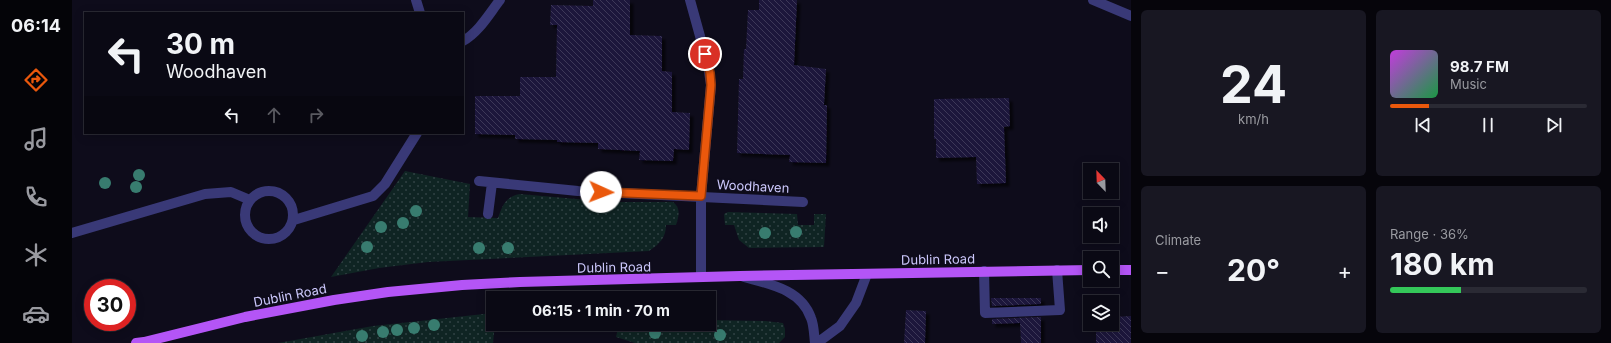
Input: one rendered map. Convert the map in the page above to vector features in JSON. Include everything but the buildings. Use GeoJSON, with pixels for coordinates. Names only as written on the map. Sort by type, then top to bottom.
{"type":"FeatureCollection","features":[{"type":"Feature","properties":{"kind":"main road","name":"Dublin Road"},"geometry":{"type":"LineString","coordinates":[[141,343],[282,310],[334,300],[388,292],[462,285],[740,276],[1083,270]]}},
{"type":"Feature","properties":{"kind":"main road"},"geometry":{"type":"LineString","coordinates":[[1119,270],[1131,270]]}},
{"type":"Feature","properties":{"kind":"street"},"geometry":{"type":"LineString","coordinates":[[416,0],[420,12]]}},
{"type":"Feature","properties":{"kind":"street"},"geometry":{"type":"LineString","coordinates":[[464,40],[469,38],[485,21],[500,0]]}},
{"type":"Feature","properties":{"kind":"street","name":"Woodhaven"},"geometry":{"type":"LineString","coordinates":[[690,0],[708,65],[711,85],[701,196],[701,277]]}},
{"type":"Feature","properties":{"kind":"street"},"geometry":{"type":"LineString","coordinates":[[1093,0],[1131,16]]}},
{"type":"Feature","properties":{"kind":"street"},"geometry":{"type":"LineString","coordinates":[[294,220],[373,196],[385,184],[416,134]]}},
{"type":"Feature","properties":{"kind":"street","name":"Woodhaven"},"geometry":{"type":"LineString","coordinates":[[479,182],[578,192],[701,196],[803,202]]}},
{"type":"Feature","properties":{"kind":"street"},"geometry":{"type":"LineString","coordinates":[[488,214],[492,183]]}},
{"type":"Feature","properties":{"kind":"street"},"geometry":{"type":"LineString","coordinates":[[272,190],[280,192],[287,197],[292,204],[294,220],[290,228],[285,234],[270,239],[256,235],[250,230],[246,222],[246,207],[250,200],[256,194],[263,191],[272,190]]}},
{"type":"Feature","properties":{"kind":"street"},"geometry":{"type":"LineString","coordinates":[[72,234],[205,194],[231,192],[250,200]]}},
{"type":"Feature","properties":{"kind":"street"},"geometry":{"type":"LineString","coordinates":[[984,271],[985,313],[1060,310],[1057,270]]}},
{"type":"Feature","properties":{"kind":"street"},"geometry":{"type":"LineString","coordinates":[[740,276],[790,292],[800,300],[811,318],[816,343],[840,326],[856,303],[867,274]]}},
{"type":"Feature","properties":{"kind":"green space"},"geometry":{"type":"Polygon","coordinates":[[[405,171],[470,184],[468,217],[498,218],[505,202],[511,197],[520,194],[610,202],[673,202],[676,204],[678,215],[676,225],[666,225],[664,237],[649,251],[428,262],[379,268],[331,277],[405,171]]]}},
{"type":"Feature","properties":{"kind":"green space"},"geometry":{"type":"Polygon","coordinates":[[[728,212],[797,214],[798,225],[814,225],[814,214],[826,214],[824,247],[749,248],[739,240],[734,225],[725,225],[724,214],[728,212]]]}},
{"type":"Feature","properties":{"kind":"green space"},"geometry":{"type":"Polygon","coordinates":[[[486,314],[486,331],[494,331],[493,343],[278,343],[373,326],[486,314]]]}},
{"type":"Feature","properties":{"kind":"green space"},"geometry":{"type":"Polygon","coordinates":[[[716,320],[765,321],[783,323],[785,329],[785,337],[779,343],[635,343],[616,337],[617,331],[716,331],[716,320]]]}},
{"type":"Feature","properties":{"kind":"route"},"geometry":{"type":"LineString","coordinates":[[601,192],[701,196],[711,85],[710,73],[705,54]]}}]}
